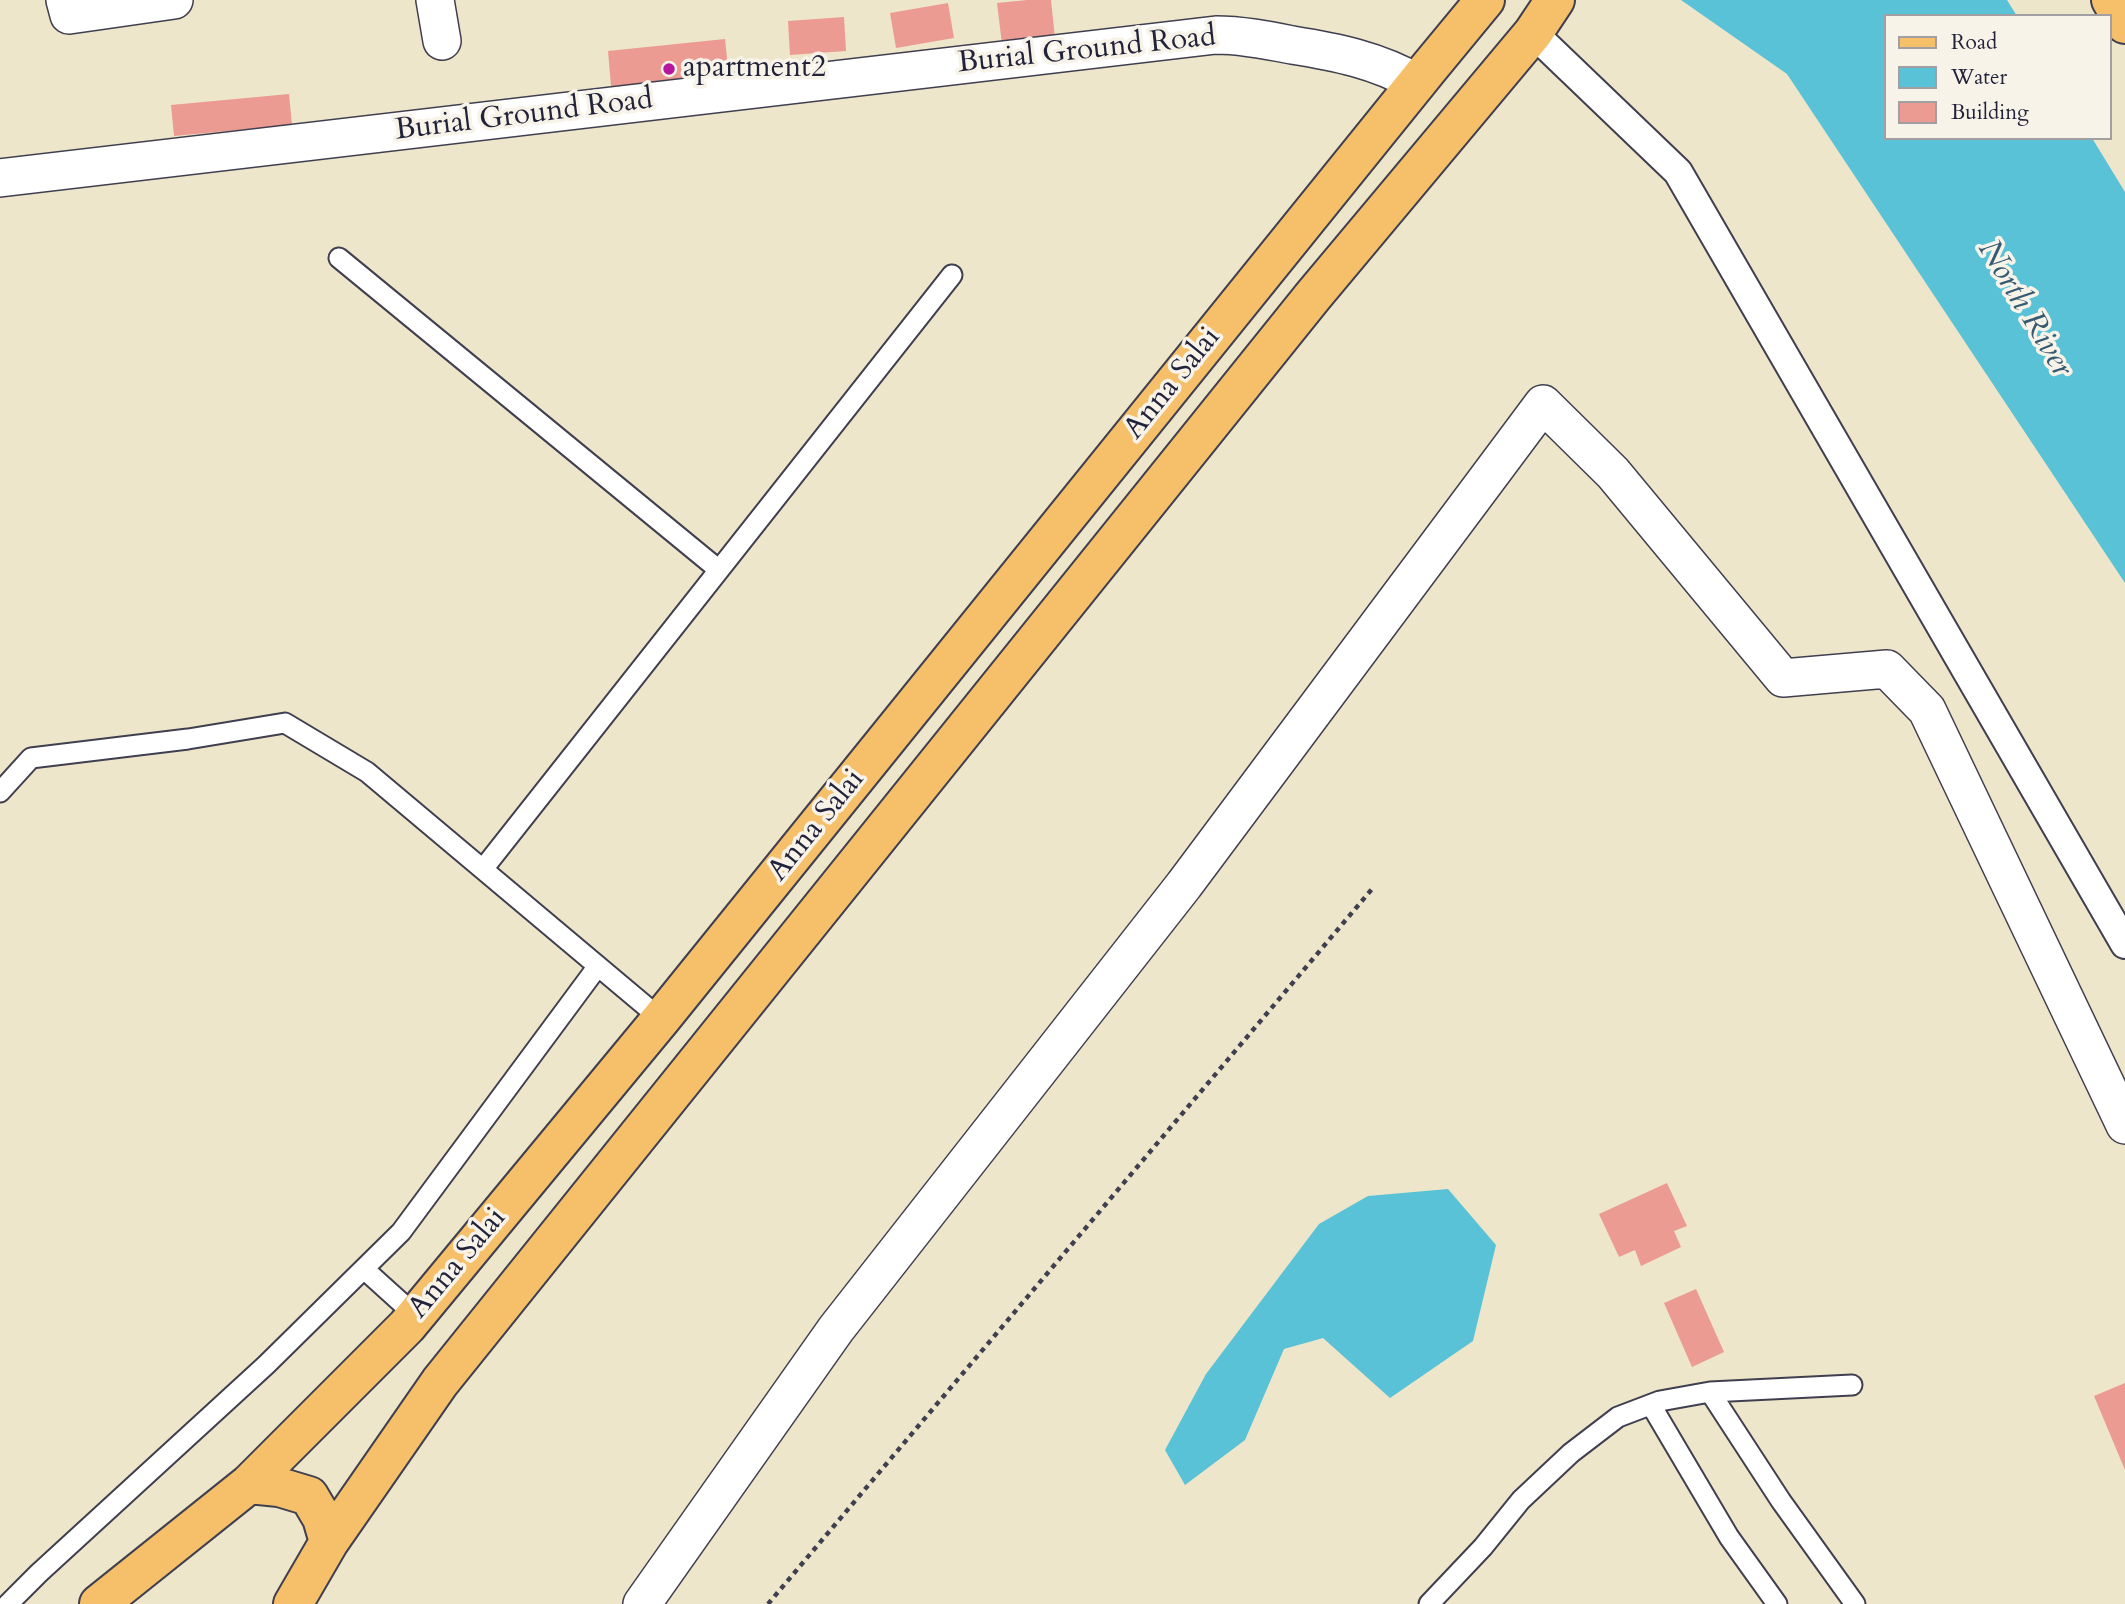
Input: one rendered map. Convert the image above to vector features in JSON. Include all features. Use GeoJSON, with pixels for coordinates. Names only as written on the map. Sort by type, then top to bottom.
{"type":"FeatureCollection","features":[{"type":"Feature","properties":{"kind":"main road","name":"Anna Salai"},"geometry":{"type":"LineString","coordinates":[[99,1604],[249,1484],[416,1316],[661,1019],[1485,0]]}},
{"type":"Feature","properties":{"kind":"main road","name":"Anna Salai"},"geometry":{"type":"LineString","coordinates":[[293,1604],[329,1542],[440,1382],[1313,296],[1533,33],[1555,0]]}},
{"type":"Feature","properties":{"kind":"main road"},"geometry":{"type":"LineString","coordinates":[[2111,0],[2125,24]]}},
{"type":"Feature","properties":{"kind":"main road"},"geometry":{"type":"LineString","coordinates":[[249,1484],[309,1496],[322,1518],[329,1542]]}},
{"type":"Feature","properties":{"kind":"street"},"geometry":{"type":"LineString","coordinates":[[65,0],[69,15],[174,0]]}},
{"type":"Feature","properties":{"kind":"street"},"geometry":{"type":"LineString","coordinates":[[435,0],[442,41]]}},
{"type":"Feature","properties":{"kind":"street"},"geometry":{"type":"LineString","coordinates":[[1533,33],[1678,172],[2125,944]]}},
{"type":"Feature","properties":{"kind":"street","name":"Burial Ground Road"},"geometry":{"type":"LineString","coordinates":[[0,178],[1216,35],[1258,39],[1354,56],[1397,71],[1416,83]]}},
{"type":"Feature","properties":{"kind":"street"},"geometry":{"type":"LineString","coordinates":[[642,1604],[836,1329],[1184,885],[1543,404],[1614,473],[1783,678],[1887,669],[1927,710],[2125,1125]]}},
{"type":"Feature","properties":{"kind":"lane"},"geometry":{"type":"LineString","coordinates":[[339,258],[719,570]]}},
{"type":"Feature","properties":{"kind":"lane"},"geometry":{"type":"LineString","coordinates":[[483,869],[952,275]]}},
{"type":"Feature","properties":{"kind":"lane"},"geometry":{"type":"LineString","coordinates":[[0,792],[31,758],[188,739],[285,723],[367,772],[661,1019]]}},
{"type":"Feature","properties":{"kind":"lane"},"geometry":{"type":"LineString","coordinates":[[8,1604],[266,1366],[401,1232],[598,966]]}},
{"type":"Feature","properties":{"kind":"lane"},"geometry":{"type":"LineString","coordinates":[[364,1269],[416,1316]]}},
{"type":"Feature","properties":{"kind":"lane"},"geometry":{"type":"LineString","coordinates":[[1429,1604],[1483,1547],[1521,1500],[1571,1453],[1618,1418],[1660,1401],[1710,1392],[1852,1385]]}},
{"type":"Feature","properties":{"kind":"lane"},"geometry":{"type":"LineString","coordinates":[[1710,1392],[1781,1501],[1855,1604]]}},
{"type":"Feature","properties":{"kind":"lane"},"geometry":{"type":"LineString","coordinates":[[1651,1405],[1729,1537],[1777,1604]]}},
{"type":"Feature","properties":{"kind":"path"},"geometry":{"type":"LineString","coordinates":[[768,1604],[1372,889]]}},
{"type":"Feature","properties":{"kind":"water","name":"North River"},"geometry":{"type":"Polygon","coordinates":[[[1681,0],[2007,0],[2016,14],[1884,14],[1884,140],[2093,140],[2125,192],[2125,583],[1787,74],[1681,0]]]}},
{"type":"Feature","properties":{"kind":"water"},"geometry":{"type":"Polygon","coordinates":[[[1448,1189],[1496,1245],[1473,1341],[1390,1398],[1323,1338],[1284,1349],[1245,1440],[1185,1485],[1165,1450],[1206,1374],[1319,1224],[1368,1196],[1448,1189]]]}},
{"type":"Feature","properties":{"kind":"building"},"geometry":{"type":"Polygon","coordinates":[[[1051,0],[1055,38],[1002,44],[997,3],[1051,0]]]}},
{"type":"Feature","properties":{"kind":"building"},"geometry":{"type":"Polygon","coordinates":[[[948,3],[954,38],[896,48],[890,13],[948,3]]]}},
{"type":"Feature","properties":{"kind":"building"},"geometry":{"type":"Polygon","coordinates":[[[844,17],[846,51],[790,55],[788,21],[844,17]]]}},
{"type":"Feature","properties":{"kind":"building","name":"apartment2"},"geometry":{"type":"Polygon","coordinates":[[[725,39],[730,87],[612,98],[608,51],[725,39]]]}},
{"type":"Feature","properties":{"kind":"building"},"geometry":{"type":"Polygon","coordinates":[[[289,94],[292,125],[174,136],[171,105],[289,94]]]}},
{"type":"Feature","properties":{"kind":"building"},"geometry":{"type":"Polygon","coordinates":[[[1667,1183],[1687,1226],[1674,1231],[1681,1247],[1641,1266],[1635,1250],[1619,1257],[1599,1214],[1667,1183]]]}},
{"type":"Feature","properties":{"kind":"building"},"geometry":{"type":"Polygon","coordinates":[[[1696,1289],[1724,1352],[1692,1367],[1664,1303],[1696,1289]]]}},
{"type":"Feature","properties":{"kind":"building"},"geometry":{"type":"Polygon","coordinates":[[[2125,1383],[2125,1470],[2094,1396],[2125,1383]]]}},
{"type":"Feature","properties":{"kind":"place","name":"apartment2"},"geometry":{"type":"Point","coordinates":[669,69]}}]}
